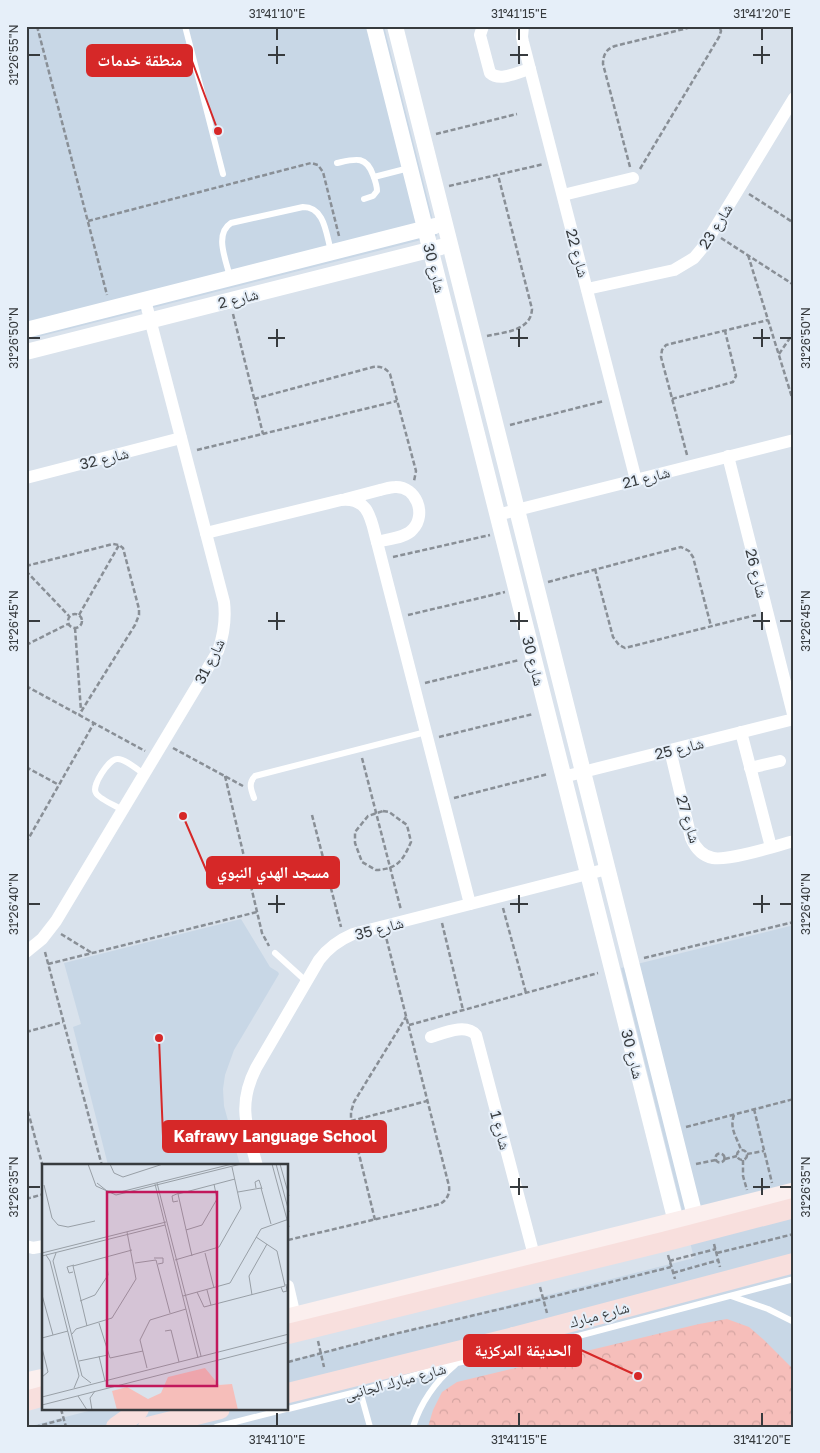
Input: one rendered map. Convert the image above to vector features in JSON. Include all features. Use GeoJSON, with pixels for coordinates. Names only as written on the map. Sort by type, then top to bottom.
{"type":"FeatureCollection","features":[{"type":"Feature","properties":{"kind":"main road"},"geometry":{"type":"LineString","coordinates":[[705,1232],[755,1202],[794,1192]]}},
{"type":"Feature","properties":{"kind":"main road"},"geometry":{"type":"LineString","coordinates":[[290,1323],[536,1268],[672,1241],[794,1208]]}},
{"type":"Feature","properties":{"kind":"main road","name":"شارع مبارك"},"geometry":{"type":"LineString","coordinates":[[547,1336],[679,1293],[722,1287],[794,1263]]}},
{"type":"Feature","properties":{"kind":"main road"},"geometry":{"type":"LineString","coordinates":[[290,1323],[314,1328],[536,1268]]}},
{"type":"Feature","properties":{"kind":"main road"},"geometry":{"type":"LineString","coordinates":[[289,1393],[514,1336],[547,1336]]}},
{"type":"Feature","properties":{"kind":"main road"},"geometry":{"type":"LineString","coordinates":[[26,1382],[42,1378]]}},
{"type":"Feature","properties":{"kind":"main road"},"geometry":{"type":"LineString","coordinates":[[26,1401],[42,1397]]}},
{"type":"Feature","properties":{"kind":"main road"},"geometry":{"type":"LineString","coordinates":[[116,1427],[138,1410]]}},
{"type":"Feature","properties":{"kind":"main road"},"geometry":{"type":"LineString","coordinates":[[148,1427],[225,1419]]}},
{"type":"Feature","properties":{"kind":"street","name":"شارع 30"},"geometry":{"type":"LineString","coordinates":[[374,26],[612,969],[672,1241]]}},
{"type":"Feature","properties":{"kind":"street","name":"شارع 30"},"geometry":{"type":"LineString","coordinates":[[395,26],[682,1166],[705,1232]]}},
{"type":"Feature","properties":{"kind":"street"},"geometry":{"type":"LineString","coordinates":[[483,26],[480,35],[492,75],[502,77],[530,69]]}},
{"type":"Feature","properties":{"kind":"street","name":"شارع 22"},"geometry":{"type":"LineString","coordinates":[[523,26],[522,37],[636,480]]}},
{"type":"Feature","properties":{"kind":"street","name":"شارع 23"},"geometry":{"type":"LineString","coordinates":[[587,289],[674,270],[694,258],[704,246],[794,98]]}},
{"type":"Feature","properties":{"kind":"street"},"geometry":{"type":"LineString","coordinates":[[562,195],[633,178]]}},
{"type":"Feature","properties":{"kind":"street","name":"شارع 2"},"geometry":{"type":"LineString","coordinates":[[26,330],[444,224]]}},
{"type":"Feature","properties":{"kind":"street","name":"شارع 2"},"geometry":{"type":"LineString","coordinates":[[26,352],[450,245]]}},
{"type":"Feature","properties":{"kind":"street","name":"شارع 31"},"geometry":{"type":"LineString","coordinates":[[26,952],[52,928],[218,651],[226,620],[224,602],[145,300]]}},
{"type":"Feature","properties":{"kind":"street","name":"شارع 32"},"geometry":{"type":"LineString","coordinates":[[26,478],[181,438]]}},
{"type":"Feature","properties":{"kind":"street","name":"شارع 21"},"geometry":{"type":"LineString","coordinates":[[497,515],[794,440]]}},
{"type":"Feature","properties":{"kind":"street","name":"شارع 26"},"geometry":{"type":"LineString","coordinates":[[728,456],[794,719]]}},
{"type":"Feature","properties":{"kind":"street"},"geometry":{"type":"LineString","coordinates":[[206,533],[394,487],[406,490],[415,497],[420,508],[419,520],[408,534],[377,542]]}},
{"type":"Feature","properties":{"kind":"street"},"geometry":{"type":"LineString","coordinates":[[341,500],[346,499],[358,502],[370,514],[470,904]]}},
{"type":"Feature","properties":{"kind":"street","name":"شارع 25"},"geometry":{"type":"LineString","coordinates":[[562,774],[583,772],[794,719]]}},
{"type":"Feature","properties":{"kind":"street"},"geometry":{"type":"LineString","coordinates":[[741,732],[771,847]]}},
{"type":"Feature","properties":{"kind":"street","name":"شارع 27"},"geometry":{"type":"LineString","coordinates":[[670,750],[691,838],[698,849],[708,857],[721,859],[794,841]]}},
{"type":"Feature","properties":{"kind":"street"},"geometry":{"type":"LineString","coordinates":[[750,768],[780,761]]}},
{"type":"Feature","properties":{"kind":"street","name":"شارع 35"},"geometry":{"type":"LineString","coordinates":[[257,1164],[246,1120],[245,1108],[248,1086],[256,1068],[307,982],[324,954],[330,948],[343,938],[353,934],[607,869]]}},
{"type":"Feature","properties":{"kind":"street","name":"شارع 1"},"geometry":{"type":"LineString","coordinates":[[431,1037],[463,1029],[472,1030],[476,1035],[536,1268]]}},
{"type":"Feature","properties":{"kind":"street"},"geometry":{"type":"LineString","coordinates":[[26,1246],[33,1248],[42,1246]]}},
{"type":"Feature","properties":{"kind":"street"},"geometry":{"type":"LineString","coordinates":[[289,1304],[290,1323]]}},
{"type":"Feature","properties":{"kind":"lane"},"geometry":{"type":"LineString","coordinates":[[186,26],[224,174]]}},
{"type":"Feature","properties":{"kind":"lane"},"geometry":{"type":"LineString","coordinates":[[337,163],[352,160],[363,161],[370,168],[377,187],[376,194],[364,199]]}},
{"type":"Feature","properties":{"kind":"lane"},"geometry":{"type":"LineString","coordinates":[[374,177],[409,167]]}},
{"type":"Feature","properties":{"kind":"lane"},"geometry":{"type":"LineString","coordinates":[[230,278],[222,238],[224,229],[231,223],[303,207],[311,207],[320,214],[337,251]]}},
{"type":"Feature","properties":{"kind":"lane"},"geometry":{"type":"LineString","coordinates":[[254,798],[251,781],[255,776],[359,750],[427,736]]}},
{"type":"Feature","properties":{"kind":"lane"},"geometry":{"type":"LineString","coordinates":[[122,810],[97,795],[94,790],[96,783],[111,761],[115,759],[123,760],[144,774]]}},
{"type":"Feature","properties":{"kind":"lane"},"geometry":{"type":"LineString","coordinates":[[275,953],[307,982]]}},
{"type":"Feature","properties":{"kind":"lane","name":"شارع مبارك الجانبى"},"geometry":{"type":"LineString","coordinates":[[289,1409],[457,1364],[547,1336],[722,1287],[794,1280]]}},
{"type":"Feature","properties":{"kind":"lane"},"geometry":{"type":"LineString","coordinates":[[722,1287],[794,1322]]}},
{"type":"Feature","properties":{"kind":"lane"},"geometry":{"type":"LineString","coordinates":[[784,1317],[794,1315]]}},
{"type":"Feature","properties":{"kind":"lane"},"geometry":{"type":"LineString","coordinates":[[413,1427],[430,1391],[438,1380],[457,1364]]}},
{"type":"Feature","properties":{"kind":"lane"},"geometry":{"type":"LineString","coordinates":[[360,1391],[370,1427]]}},
{"type":"Feature","properties":{"kind":"lane","name":"شارع مبارك الجانبى"},"geometry":{"type":"LineString","coordinates":[[225,1419],[281,1410]]}},
{"type":"Feature","properties":{"kind":"path"},"geometry":{"type":"LineString","coordinates":[[37,26],[111,308]]}},
{"type":"Feature","properties":{"kind":"path"},"geometry":{"type":"LineString","coordinates":[[633,178],[603,64],[604,55],[615,46],[696,26]]}},
{"type":"Feature","properties":{"kind":"path"},"geometry":{"type":"LineString","coordinates":[[633,178],[644,164],[721,34],[720,27]]}},
{"type":"Feature","properties":{"kind":"path"},"geometry":{"type":"LineString","coordinates":[[423,138],[518,114]]}},
{"type":"Feature","properties":{"kind":"path"},"geometry":{"type":"LineString","coordinates":[[436,189],[554,162]]}},
{"type":"Feature","properties":{"kind":"path"},"geometry":{"type":"LineString","coordinates":[[88,221],[311,163],[318,165],[323,172],[337,251]]}},
{"type":"Feature","properties":{"kind":"path"},"geometry":{"type":"LineString","coordinates":[[474,339],[521,327],[528,321],[532,313],[498,175]]}},
{"type":"Feature","properties":{"kind":"path"},"geometry":{"type":"LineString","coordinates":[[739,188],[794,223]]}},
{"type":"Feature","properties":{"kind":"path"},"geometry":{"type":"LineString","coordinates":[[712,232],[794,285]]}},
{"type":"Feature","properties":{"kind":"path"},"geometry":{"type":"LineString","coordinates":[[748,256],[794,404]]}},
{"type":"Feature","properties":{"kind":"path"},"geometry":{"type":"LineString","coordinates":[[229,301],[263,434]]}},
{"type":"Feature","properties":{"kind":"path"},"geometry":{"type":"LineString","coordinates":[[690,466],[661,357],[664,347],[768,320]]}},
{"type":"Feature","properties":{"kind":"path"},"geometry":{"type":"LineString","coordinates":[[672,400],[734,382],[736,376],[725,331]]}},
{"type":"Feature","properties":{"kind":"path"},"geometry":{"type":"LineString","coordinates":[[778,354],[794,332]]}},
{"type":"Feature","properties":{"kind":"path"},"geometry":{"type":"LineString","coordinates":[[254,399],[378,367],[386,369],[390,374],[416,470],[414,481],[406,490]]}},
{"type":"Feature","properties":{"kind":"path"},"geometry":{"type":"LineString","coordinates":[[496,428],[615,398]]}},
{"type":"Feature","properties":{"kind":"path"},"geometry":{"type":"LineString","coordinates":[[185,453],[397,401]]}},
{"type":"Feature","properties":{"kind":"path"},"geometry":{"type":"LineString","coordinates":[[382,560],[502,532]]}},
{"type":"Feature","properties":{"kind":"path"},"geometry":{"type":"LineString","coordinates":[[26,566],[113,544],[119,545],[122,548],[138,602],[139,615],[136,625],[80,713]]}},
{"type":"Feature","properties":{"kind":"path"},"geometry":{"type":"LineString","coordinates":[[79,615],[119,545]]}},
{"type":"Feature","properties":{"kind":"path"},"geometry":{"type":"LineString","coordinates":[[536,585],[677,547],[686,548],[693,557],[711,626]]}},
{"type":"Feature","properties":{"kind":"path"},"geometry":{"type":"LineString","coordinates":[[595,569],[613,637],[615,642],[622,647],[629,648],[767,612]]}},
{"type":"Feature","properties":{"kind":"path"},"geometry":{"type":"LineString","coordinates":[[26,571],[69,616]]}},
{"type":"Feature","properties":{"kind":"path"},"geometry":{"type":"LineString","coordinates":[[396,617],[516,590]]}},
{"type":"Feature","properties":{"kind":"path"},"geometry":{"type":"LineString","coordinates":[[69,616],[72,614],[79,615]]}},
{"type":"Feature","properties":{"kind":"path"},"geometry":{"type":"LineString","coordinates":[[75,628],[81,624],[79,615]]}},
{"type":"Feature","properties":{"kind":"path"},"geometry":{"type":"LineString","coordinates":[[68,624],[69,616]]}},
{"type":"Feature","properties":{"kind":"path"},"geometry":{"type":"LineString","coordinates":[[68,624],[75,628]]}},
{"type":"Feature","properties":{"kind":"path"},"geometry":{"type":"LineString","coordinates":[[26,645],[68,624]]}},
{"type":"Feature","properties":{"kind":"path"},"geometry":{"type":"LineString","coordinates":[[75,628],[80,713]]}},
{"type":"Feature","properties":{"kind":"path"},"geometry":{"type":"LineString","coordinates":[[414,685],[533,656]]}},
{"type":"Feature","properties":{"kind":"path"},"geometry":{"type":"LineString","coordinates":[[26,686],[80,713],[94,723],[155,757]]}},
{"type":"Feature","properties":{"kind":"path"},"geometry":{"type":"LineString","coordinates":[[427,736],[547,711]]}},
{"type":"Feature","properties":{"kind":"path"},"geometry":{"type":"LineString","coordinates":[[26,843],[94,723]]}},
{"type":"Feature","properties":{"kind":"path"},"geometry":{"type":"LineString","coordinates":[[163,743],[252,790]]}},
{"type":"Feature","properties":{"kind":"path"},"geometry":{"type":"LineString","coordinates":[[359,750],[404,921]]}},
{"type":"Feature","properties":{"kind":"path"},"geometry":{"type":"LineString","coordinates":[[26,766],[59,785]]}},
{"type":"Feature","properties":{"kind":"path"},"geometry":{"type":"LineString","coordinates":[[443,801],[562,774]]}},
{"type":"Feature","properties":{"kind":"path"},"geometry":{"type":"LineString","coordinates":[[225,776],[262,933],[275,953]]}},
{"type":"Feature","properties":{"kind":"path"},"geometry":{"type":"LineString","coordinates":[[383,811],[389,812],[404,822],[411,839],[410,845],[400,863],[390,867],[376,870],[364,863],[360,859],[355,844],[356,832],[368,816],[383,811]]}},
{"type":"Feature","properties":{"kind":"path"},"geometry":{"type":"LineString","coordinates":[[312,815],[343,938]]}},
{"type":"Feature","properties":{"kind":"path"},"geometry":{"type":"LineString","coordinates":[[500,896],[526,993]]}},
{"type":"Feature","properties":{"kind":"path"},"geometry":{"type":"LineString","coordinates":[[48,964],[258,912]]}},
{"type":"Feature","properties":{"kind":"path"},"geometry":{"type":"LineString","coordinates":[[439,912],[463,1010]]}},
{"type":"Feature","properties":{"kind":"path"},"geometry":{"type":"LineString","coordinates":[[631,961],[794,922]]}},
{"type":"Feature","properties":{"kind":"path"},"geometry":{"type":"LineString","coordinates":[[289,1240],[440,1204],[448,1198],[449,1190],[383,926]]}},
{"type":"Feature","properties":{"kind":"path"},"geometry":{"type":"LineString","coordinates":[[52,928],[92,953]]}},
{"type":"Feature","properties":{"kind":"path"},"geometry":{"type":"LineString","coordinates":[[42,939],[101,1164]]}},
{"type":"Feature","properties":{"kind":"path"},"geometry":{"type":"LineString","coordinates":[[408,1026],[612,969]]}},
{"type":"Feature","properties":{"kind":"path"},"geometry":{"type":"LineString","coordinates":[[375,1220],[351,1112],[354,1102],[406,1016]]}},
{"type":"Feature","properties":{"kind":"path"},"geometry":{"type":"LineString","coordinates":[[26,1032],[64,1022]]}},
{"type":"Feature","properties":{"kind":"path"},"geometry":{"type":"LineString","coordinates":[[673,1130],[794,1099]]}},
{"type":"Feature","properties":{"kind":"path"},"geometry":{"type":"LineString","coordinates":[[352,1121],[427,1101]]}},
{"type":"Feature","properties":{"kind":"path"},"geometry":{"type":"LineString","coordinates":[[26,1104],[42,1165]]}},
{"type":"Feature","properties":{"kind":"path"},"geometry":{"type":"LineString","coordinates":[[754,1110],[775,1196]]}},
{"type":"Feature","properties":{"kind":"path"},"geometry":{"type":"LineString","coordinates":[[734,1114],[732,1121],[733,1131],[741,1150],[747,1154],[764,1151]]}},
{"type":"Feature","properties":{"kind":"path"},"geometry":{"type":"LineString","coordinates":[[737,1156],[737,1153],[741,1150]]}},
{"type":"Feature","properties":{"kind":"path"},"geometry":{"type":"LineString","coordinates":[[716,1160],[718,1154],[723,1154],[725,1158]]}},
{"type":"Feature","properties":{"kind":"path"},"geometry":{"type":"LineString","coordinates":[[747,1154],[747,1157],[743,1160],[744,1183],[755,1202]]}},
{"type":"Feature","properties":{"kind":"path"},"geometry":{"type":"LineString","coordinates":[[682,1166],[716,1160],[720,1163],[725,1158],[737,1156],[743,1160]]}},
{"type":"Feature","properties":{"kind":"path"},"geometry":{"type":"LineString","coordinates":[[26,1199],[42,1195]]}},
{"type":"Feature","properties":{"kind":"path"},"geometry":{"type":"LineString","coordinates":[[679,1293],[671,1267],[672,1241],[705,1232],[717,1253],[722,1287]]}},
{"type":"Feature","properties":{"kind":"path"},"geometry":{"type":"LineString","coordinates":[[717,1253],[794,1234]]}},
{"type":"Feature","properties":{"kind":"path"},"geometry":{"type":"LineString","coordinates":[[673,1273],[719,1260]]}},
{"type":"Feature","properties":{"kind":"path"},"geometry":{"type":"LineString","coordinates":[[289,1362],[390,1335],[671,1267]]}},
{"type":"Feature","properties":{"kind":"path"},"geometry":{"type":"LineString","coordinates":[[536,1268],[543,1299],[547,1336]]}},
{"type":"Feature","properties":{"kind":"path"},"geometry":{"type":"LineString","coordinates":[[314,1328],[328,1383]]}},
{"type":"Feature","properties":{"kind":"path"},"geometry":{"type":"LineString","coordinates":[[61,1410],[66,1427]]}},
{"type":"Feature","properties":{"kind":"path"},"geometry":{"type":"LineString","coordinates":[[35,1427],[64,1420]]}},
{"type":"Feature","properties":{"kind":"shaded area"},"geometry":{"type":"Polygon","coordinates":[[[26,26],[384,26],[437,236],[26,340],[26,26]]]}},
{"type":"Feature","properties":{"kind":"shaded area"},"geometry":{"type":"Polygon","coordinates":[[[241,919],[270,967],[279,974],[234,1050],[225,1075],[223,1089],[224,1106],[240,1164],[108,1164],[73,1027],[81,1024],[64,963],[241,919]]]}},
{"type":"Feature","properties":{"kind":"shaded area"},"geometry":{"type":"Polygon","coordinates":[[[794,925],[794,1427],[27,1427],[92,1410],[289,1410],[289,1361],[694,1258],[621,968],[794,925]]]}},
{"type":"Feature","properties":{"kind":"green space"},"geometry":{"type":"Polygon","coordinates":[[[727,1319],[749,1327],[794,1370],[794,1427],[428,1427],[433,1410],[442,1392],[457,1382],[727,1319]]]}},
{"type":"Feature","properties":{"kind":"place","name":"منطقة خدمات"},"geometry":{"type":"Point","coordinates":[218,131]}},
{"type":"Feature","properties":{"kind":"place","name":"مسجد الهدي النبوي"},"geometry":{"type":"Point","coordinates":[183,816]}},
{"type":"Feature","properties":{"kind":"place","name":"Kafrawy Language School"},"geometry":{"type":"Point","coordinates":[159,1038]}},
{"type":"Feature","properties":{"kind":"place","name":"الحديقة المركزية"},"geometry":{"type":"Point","coordinates":[638,1376]}}]}
